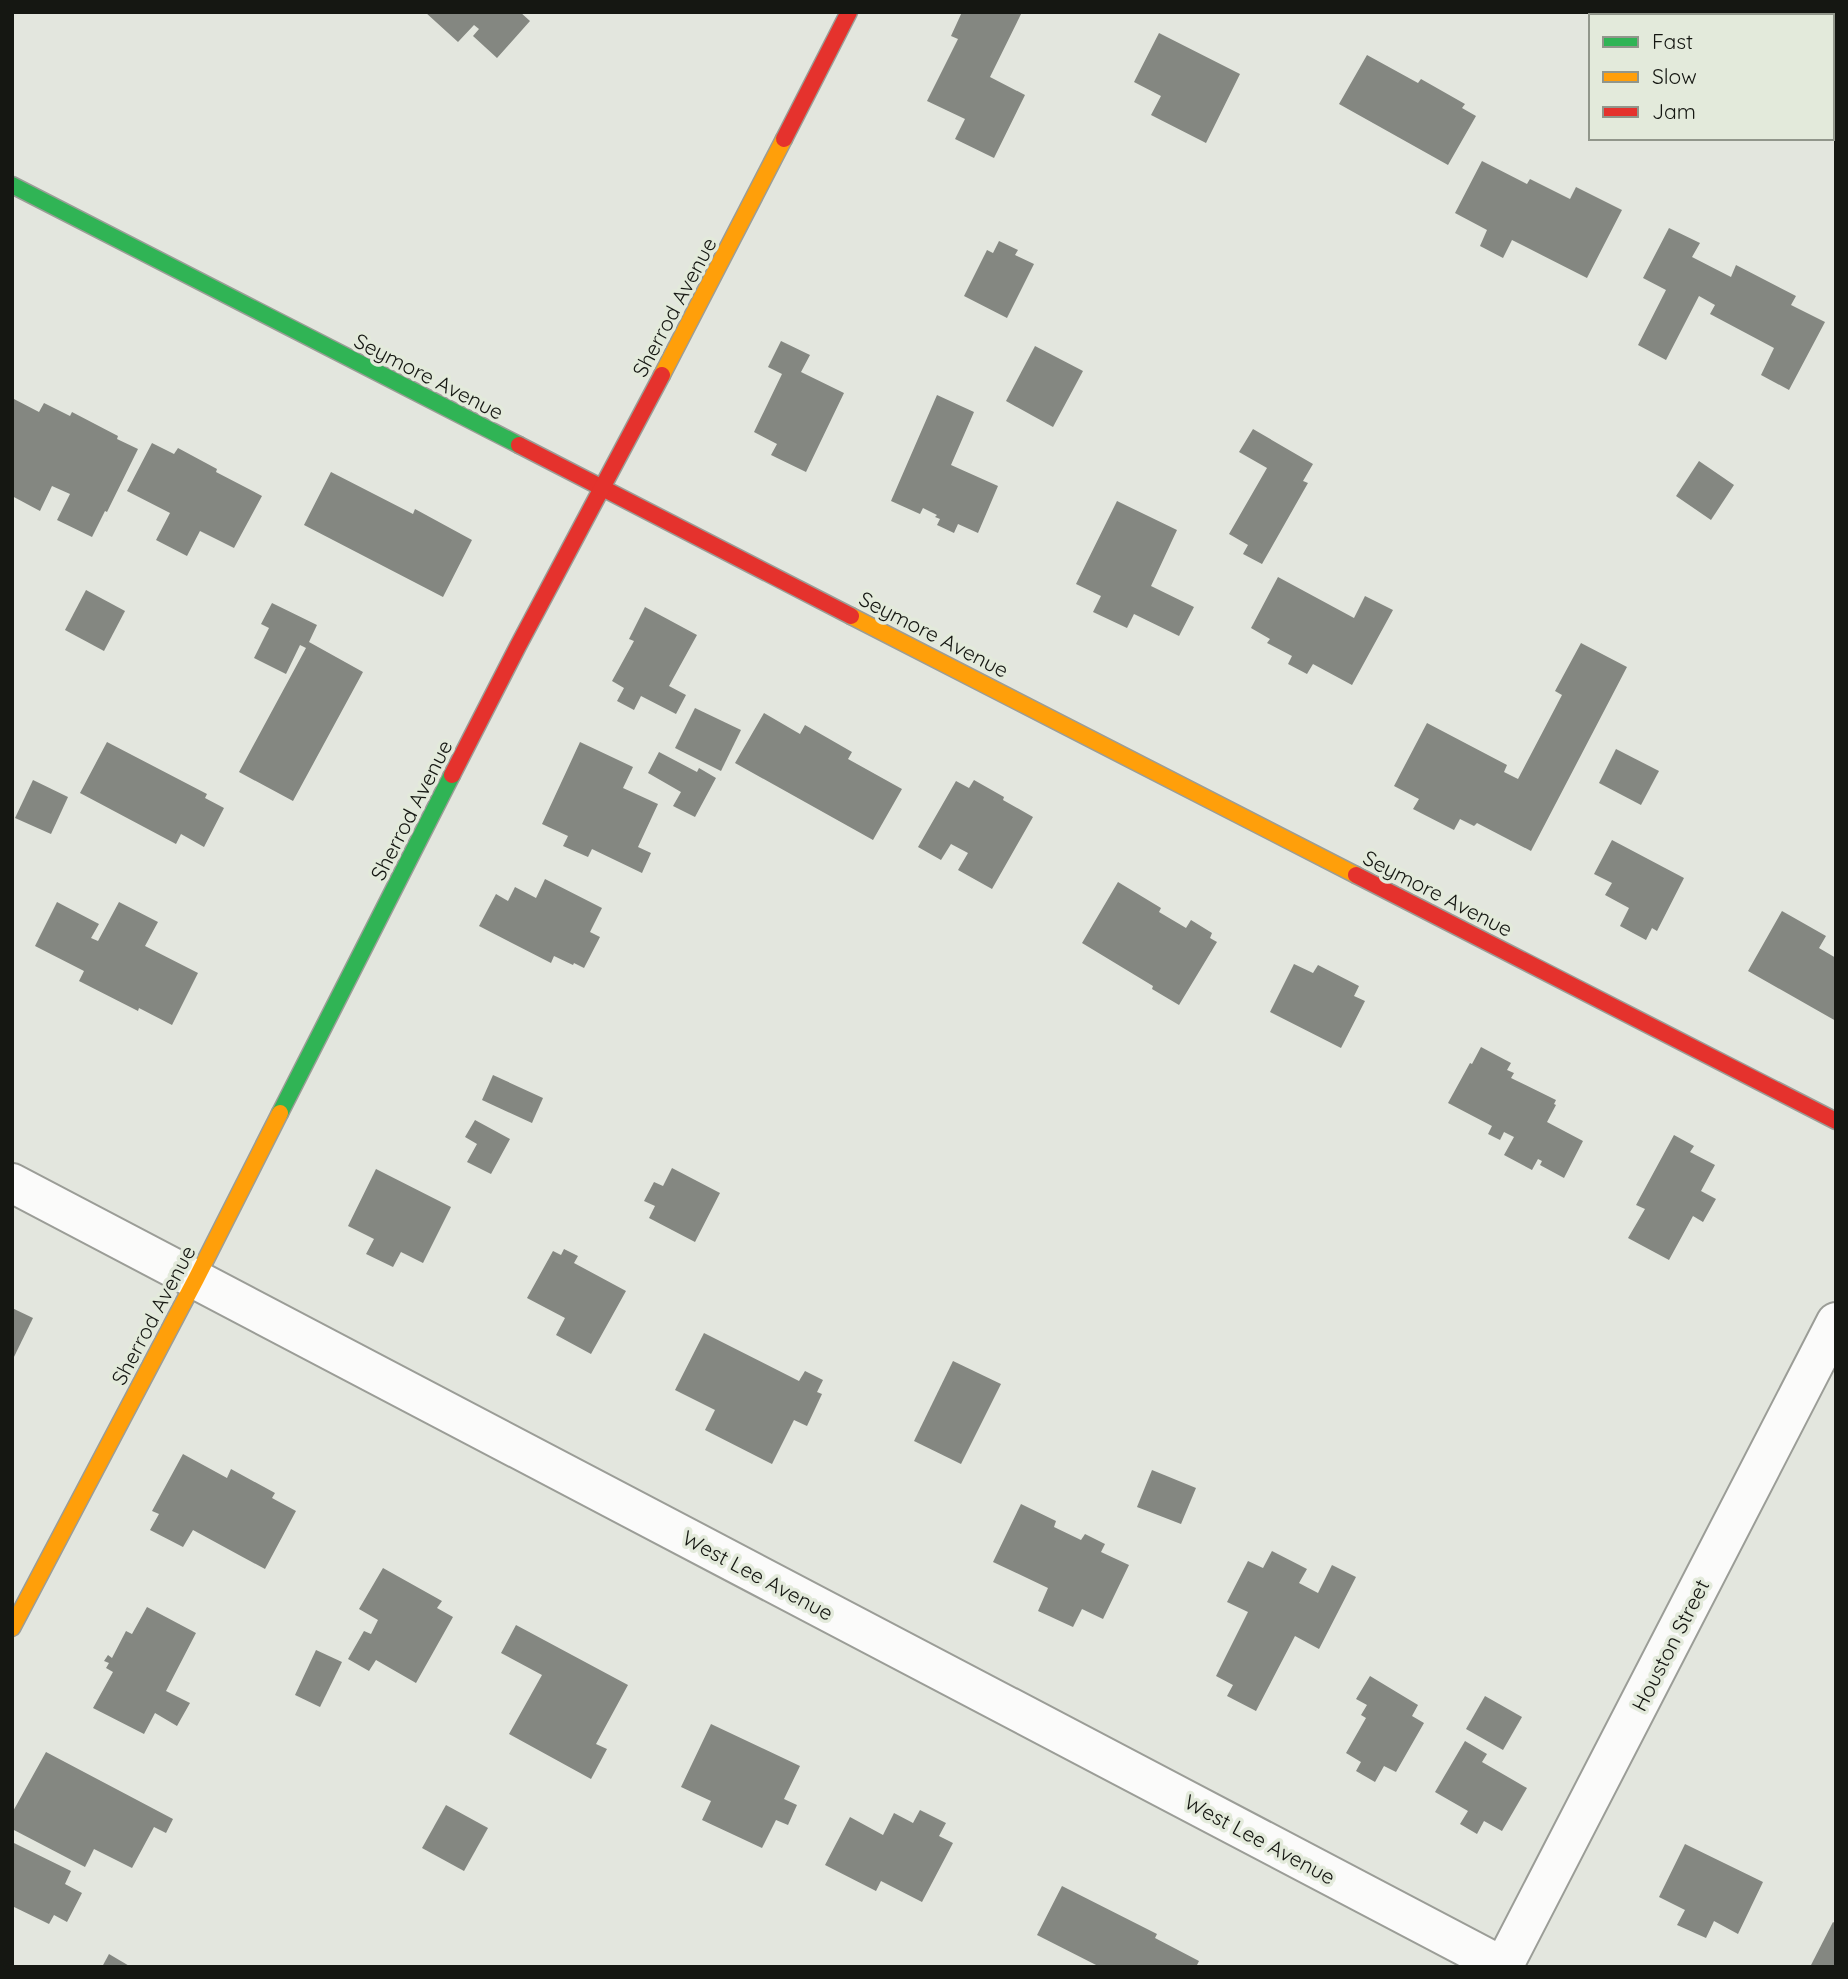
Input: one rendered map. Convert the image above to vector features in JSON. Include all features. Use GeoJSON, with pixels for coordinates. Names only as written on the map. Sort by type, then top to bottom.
{"type":"FeatureCollection","features":[{"type":"Feature","properties":{"kind":"street","name":"Sherrod Avenue"},"geometry":{"type":"LineString","coordinates":[[12,1628],[196,1279],[518,646],[689,325],[849,12]]}},
{"type":"Feature","properties":{"kind":"street","name":"Seymore Avenue"},"geometry":{"type":"LineString","coordinates":[[12,186],[1836,1121]]}},
{"type":"Feature","properties":{"kind":"street","name":"West Lee Avenue"},"geometry":{"type":"LineString","coordinates":[[12,1183],[1503,1967]]}},
{"type":"Feature","properties":{"kind":"street","name":"Houston Street"},"geometry":{"type":"LineString","coordinates":[[1503,1967],[1836,1322]]}},
{"type":"Feature","properties":{"kind":"building"},"geometry":{"type":"Polygon","coordinates":[[[425,12],[520,12],[530,21],[497,58],[473,36],[479,29],[474,25],[458,42],[425,12]]]}},
{"type":"Feature","properties":{"kind":"building"},"geometry":{"type":"Polygon","coordinates":[[[962,12],[1022,12],[990,77],[1025,95],[994,158],[955,139],[965,119],[927,101],[958,39],[951,36],[962,12]]]}},
{"type":"Feature","properties":{"kind":"building"},"geometry":{"type":"Polygon","coordinates":[[[1159,33],[1240,74],[1206,143],[1151,115],[1161,96],[1134,82],[1159,33]]]}},
{"type":"Feature","properties":{"kind":"building"},"geometry":{"type":"Polygon","coordinates":[[[1367,55],[1418,83],[1421,79],[1465,104],[1462,108],[1476,116],[1448,165],[1339,104],[1367,55]]]}},
{"type":"Feature","properties":{"kind":"building"},"geometry":{"type":"Polygon","coordinates":[[[1482,161],[1527,184],[1530,179],[1570,199],[1576,187],[1622,210],[1587,278],[1512,240],[1503,258],[1480,246],[1487,230],[1455,213],[1482,161]]]}},
{"type":"Feature","properties":{"kind":"building"},"geometry":{"type":"Polygon","coordinates":[[[1669,228],[1700,243],[1692,257],[1731,277],[1736,265],[1796,296],[1791,305],[1825,322],[1789,390],[1761,375],[1774,348],[1710,314],[1715,305],[1699,296],[1666,360],[1638,345],[1666,290],[1643,278],[1669,228]]]}},
{"type":"Feature","properties":{"kind":"building"},"geometry":{"type":"Polygon","coordinates":[[[999,241],[1018,250],[1015,255],[1034,264],[1007,318],[964,296],[987,250],[993,253],[999,241]]]}},
{"type":"Feature","properties":{"kind":"building"},"geometry":{"type":"Polygon","coordinates":[[[781,341],[810,355],[801,372],[844,393],[806,472],[771,455],[777,444],[754,432],[782,374],[768,367],[781,341]]]}},
{"type":"Feature","properties":{"kind":"building"},"geometry":{"type":"Polygon","coordinates":[[[1035,346],[1083,371],[1053,427],[1006,401],[1035,346]]]}},
{"type":"Feature","properties":{"kind":"building"},"geometry":{"type":"Polygon","coordinates":[[[937,395],[974,412],[951,465],[998,486],[978,533],[958,524],[954,533],[937,525],[940,519],[935,517],[937,515],[923,508],[920,514],[891,501],[937,395]]]}},
{"type":"Feature","properties":{"kind":"building"},"geometry":{"type":"Polygon","coordinates":[[[12,398],[39,412],[44,403],[70,416],[72,412],[138,449],[92,537],[57,520],[70,494],[52,486],[40,511],[12,496],[12,398]]]}},
{"type":"Feature","properties":{"kind":"building"},"geometry":{"type":"Polygon","coordinates":[[[1253,429],[1313,464],[1303,481],[1308,483],[1262,564],[1243,554],[1248,545],[1229,534],[1267,468],[1239,452],[1253,429]]]}},
{"type":"Feature","properties":{"kind":"building"},"geometry":{"type":"Polygon","coordinates":[[[152,443],[174,454],[178,448],[262,496],[234,548],[200,531],[187,556],[156,540],[170,513],[127,491],[152,443]]]}},
{"type":"Feature","properties":{"kind":"building"},"geometry":{"type":"Polygon","coordinates":[[[1699,461],[1734,485],[1711,520],[1676,496],[1699,461]]]}},
{"type":"Feature","properties":{"kind":"building"},"geometry":{"type":"Polygon","coordinates":[[[331,472],[413,514],[415,509],[472,540],[443,597],[304,525],[331,472]]]}},
{"type":"Feature","properties":{"kind":"building"},"geometry":{"type":"Polygon","coordinates":[[[1117,501],[1177,530],[1151,586],[1194,607],[1179,636],[1134,614],[1127,628],[1093,612],[1101,596],[1076,584],[1117,501]]]}},
{"type":"Feature","properties":{"kind":"building"},"geometry":{"type":"Polygon","coordinates":[[[1278,577],[1354,618],[1365,596],[1393,610],[1352,685],[1313,664],[1307,674],[1288,664],[1292,656],[1267,643],[1270,639],[1251,628],[1278,577]]]}},
{"type":"Feature","properties":{"kind":"building"},"geometry":{"type":"Polygon","coordinates":[[[86,590],[125,611],[104,651],[65,630],[86,590]]]}},
{"type":"Feature","properties":{"kind":"building"},"geometry":{"type":"Polygon","coordinates":[[[272,603],[317,625],[309,642],[363,672],[293,801],[239,772],[306,648],[300,645],[286,674],[254,658],[269,628],[261,624],[272,603]]]}},
{"type":"Feature","properties":{"kind":"building"},"geometry":{"type":"Polygon","coordinates":[[[645,607],[697,635],[669,686],[686,695],[676,714],[641,696],[634,710],[617,701],[624,688],[612,681],[634,641],[629,639],[645,607]]]}},
{"type":"Feature","properties":{"kind":"building"},"geometry":{"type":"Polygon","coordinates":[[[1581,643],[1627,667],[1531,851],[1477,823],[1474,826],[1460,819],[1454,830],[1413,809],[1419,799],[1394,786],[1427,723],[1507,765],[1504,772],[1518,779],[1562,695],[1555,691],[1581,643]]]}},
{"type":"Feature","properties":{"kind":"building"},"geometry":{"type":"Polygon","coordinates":[[[695,708],[741,730],[721,771],[675,748],[695,708]]]}},
{"type":"Feature","properties":{"kind":"building"},"geometry":{"type":"Polygon","coordinates":[[[764,713],[800,734],[805,725],[852,752],[848,759],[902,789],[873,840],[735,763],[764,713]]]}},
{"type":"Feature","properties":{"kind":"building"},"geometry":{"type":"Polygon","coordinates":[[[107,742],[207,794],[205,798],[224,808],[204,847],[181,834],[176,844],[80,793],[107,742]]]}},
{"type":"Feature","properties":{"kind":"building"},"geometry":{"type":"Polygon","coordinates":[[[580,742],[633,767],[623,788],[658,804],[638,847],[651,853],[642,873],[592,849],[588,857],[563,846],[568,836],[542,824],[580,742]]]}},
{"type":"Feature","properties":{"kind":"building"},"geometry":{"type":"Polygon","coordinates":[[[1616,749],[1659,771],[1641,805],[1599,783],[1616,749]]]}},
{"type":"Feature","properties":{"kind":"building"},"geometry":{"type":"Polygon","coordinates":[[[659,752],[697,772],[699,768],[716,778],[695,817],[673,806],[681,792],[648,773],[659,752]]]}},
{"type":"Feature","properties":{"kind":"building"},"geometry":{"type":"Polygon","coordinates":[[[33,780],[68,797],[51,834],[15,818],[33,780]]]}},
{"type":"Feature","properties":{"kind":"building"},"geometry":{"type":"Polygon","coordinates":[[[974,780],[1033,817],[992,889],[958,870],[968,853],[951,844],[941,860],[918,847],[956,781],[969,788],[974,780]]]}},
{"type":"Feature","properties":{"kind":"building"},"geometry":{"type":"Polygon","coordinates":[[[1612,840],[1684,878],[1657,931],[1652,928],[1646,940],[1620,926],[1629,908],[1605,895],[1612,883],[1594,874],[1612,840]]]}},
{"type":"Feature","properties":{"kind":"building"},"geometry":{"type":"Polygon","coordinates":[[[545,879],[602,908],[590,932],[600,937],[584,968],[554,956],[551,963],[479,926],[496,894],[508,901],[515,887],[536,898],[545,879]]]}},
{"type":"Feature","properties":{"kind":"building"},"geometry":{"type":"Polygon","coordinates":[[[1118,882],[1161,908],[1159,912],[1186,928],[1191,920],[1212,933],[1210,938],[1217,942],[1179,1005],[1082,943],[1118,882]]]}},
{"type":"Feature","properties":{"kind":"building"},"geometry":{"type":"Polygon","coordinates":[[[57,902],[99,924],[91,938],[98,941],[119,902],[158,922],[145,946],[198,973],[172,1025],[79,981],[84,971],[35,946],[57,902]]]}},
{"type":"Feature","properties":{"kind":"building"},"geometry":{"type":"Polygon","coordinates":[[[1782,911],[1826,936],[1819,948],[1836,958],[1836,1021],[1748,971],[1782,911]]]}},
{"type":"Feature","properties":{"kind":"building"},"geometry":{"type":"Polygon","coordinates":[[[1294,964],[1313,973],[1318,965],[1359,986],[1354,996],[1365,1001],[1341,1048],[1270,1012],[1294,964]]]}},
{"type":"Feature","properties":{"kind":"building"},"geometry":{"type":"Polygon","coordinates":[[[1481,1047],[1511,1063],[1507,1070],[1514,1073],[1511,1078],[1556,1100],[1547,1122],[1583,1141],[1564,1178],[1540,1165],[1542,1161],[1538,1159],[1532,1170],[1504,1155],[1514,1137],[1504,1132],[1500,1140],[1488,1134],[1492,1126],[1448,1103],[1481,1047]]]}},
{"type":"Feature","properties":{"kind":"building"},"geometry":{"type":"Polygon","coordinates":[[[493,1075],[543,1098],[532,1123],[482,1100],[493,1075]]]}},
{"type":"Feature","properties":{"kind":"building"},"geometry":{"type":"Polygon","coordinates":[[[475,1120],[510,1139],[491,1174],[467,1162],[477,1144],[465,1137],[475,1120]]]}},
{"type":"Feature","properties":{"kind":"building"},"geometry":{"type":"Polygon","coordinates":[[[1674,1135],[1694,1146],[1690,1152],[1715,1165],[1701,1191],[1716,1199],[1703,1222],[1693,1216],[1669,1260],[1628,1238],[1645,1209],[1636,1205],[1674,1135]]]}},
{"type":"Feature","properties":{"kind":"building"},"geometry":{"type":"Polygon","coordinates":[[[672,1168],[720,1193],[695,1242],[649,1218],[655,1206],[644,1201],[654,1182],[663,1186],[672,1168]]]}},
{"type":"Feature","properties":{"kind":"building"},"geometry":{"type":"Polygon","coordinates":[[[376,1169],[451,1207],[423,1263],[401,1252],[393,1267],[366,1254],[374,1239],[348,1226],[376,1169]]]}},
{"type":"Feature","properties":{"kind":"building"},"geometry":{"type":"Polygon","coordinates":[[[564,1249],[578,1256],[574,1263],[626,1291],[591,1354],[556,1335],[565,1318],[527,1298],[553,1251],[561,1255],[564,1249]]]}},
{"type":"Feature","properties":{"kind":"building"},"geometry":{"type":"Polygon","coordinates":[[[12,1308],[33,1318],[12,1361],[12,1308]]]}},
{"type":"Feature","properties":{"kind":"building"},"geometry":{"type":"Polygon","coordinates":[[[704,1333],[799,1381],[805,1371],[823,1380],[817,1392],[822,1394],[807,1426],[794,1420],[772,1464],[705,1430],[715,1410],[675,1390],[704,1333]]]}},
{"type":"Feature","properties":{"kind":"building"},"geometry":{"type":"Polygon","coordinates":[[[953,1361],[1001,1384],[961,1464],[914,1441],[953,1361]]]}},
{"type":"Feature","properties":{"kind":"building"},"geometry":{"type":"Polygon","coordinates":[[[183,1454],[227,1478],[231,1469],[275,1493],[272,1498],[296,1511],[265,1569],[193,1530],[183,1547],[150,1530],[159,1514],[152,1511],[183,1454]]]}},
{"type":"Feature","properties":{"kind":"building"},"geometry":{"type":"Polygon","coordinates":[[[1152,1470],[1196,1488],[1181,1524],[1137,1507],[1152,1470]]]}},
{"type":"Feature","properties":{"kind":"building"},"geometry":{"type":"Polygon","coordinates":[[[1021,1504],[1056,1521],[1054,1527],[1081,1540],[1085,1534],[1105,1544],[1101,1552],[1129,1565],[1103,1619],[1082,1609],[1073,1627],[1038,1611],[1048,1588],[993,1562],[1021,1504]]]}},
{"type":"Feature","properties":{"kind":"building"},"geometry":{"type":"Polygon","coordinates":[[[1272,1551],[1307,1569],[1299,1583],[1318,1593],[1332,1565],[1356,1577],[1319,1649],[1295,1636],[1256,1711],[1227,1696],[1233,1685],[1216,1676],[1248,1612],[1227,1602],[1248,1561],[1263,1568],[1272,1551]]]}},
{"type":"Feature","properties":{"kind":"building"},"geometry":{"type":"Polygon","coordinates":[[[383,1568],[442,1601],[437,1608],[453,1617],[416,1683],[376,1660],[369,1671],[348,1659],[364,1631],[371,1634],[378,1620],[359,1609],[383,1568]]]}},
{"type":"Feature","properties":{"kind":"building"},"geometry":{"type":"Polygon","coordinates":[[[147,1607],[196,1633],[166,1691],[190,1703],[177,1726],[155,1713],[144,1734],[93,1708],[113,1672],[106,1668],[109,1663],[104,1661],[108,1655],[112,1658],[126,1631],[132,1634],[147,1607]]]}},
{"type":"Feature","properties":{"kind":"building"},"geometry":{"type":"Polygon","coordinates":[[[516,1625],[628,1685],[596,1744],[607,1749],[591,1779],[509,1734],[542,1675],[501,1653],[516,1625]]]}},
{"type":"Feature","properties":{"kind":"building"},"geometry":{"type":"Polygon","coordinates":[[[316,1650],[342,1662],[320,1707],[295,1695],[316,1650]]]}},
{"type":"Feature","properties":{"kind":"building"},"geometry":{"type":"Polygon","coordinates":[[[1370,1676],[1418,1705],[1412,1716],[1424,1723],[1396,1772],[1384,1766],[1375,1782],[1356,1771],[1361,1762],[1346,1753],[1366,1718],[1361,1715],[1367,1705],[1356,1699],[1370,1676]]]}},
{"type":"Feature","properties":{"kind":"building"},"geometry":{"type":"Polygon","coordinates":[[[1485,1696],[1522,1717],[1503,1750],[1466,1729],[1485,1696]]]}},
{"type":"Feature","properties":{"kind":"building"},"geometry":{"type":"Polygon","coordinates":[[[711,1724],[800,1766],[784,1799],[797,1805],[788,1825],[776,1820],[762,1848],[702,1820],[711,1801],[681,1787],[711,1724]]]}},
{"type":"Feature","properties":{"kind":"building"},"geometry":{"type":"Polygon","coordinates":[[[1465,1741],[1487,1754],[1482,1762],[1527,1788],[1502,1831],[1484,1821],[1477,1834],[1460,1824],[1468,1811],[1435,1792],[1465,1741]]]}},
{"type":"Feature","properties":{"kind":"building"},"geometry":{"type":"Polygon","coordinates":[[[46,1752],[173,1819],[166,1833],[154,1827],[132,1868],[94,1849],[85,1867],[12,1829],[12,1813],[46,1752]]]}},
{"type":"Feature","properties":{"kind":"building"},"geometry":{"type":"Polygon","coordinates":[[[446,1805],[488,1828],[464,1871],[422,1848],[446,1805]]]}},
{"type":"Feature","properties":{"kind":"building"},"geometry":{"type":"Polygon","coordinates":[[[920,1810],[946,1823],[939,1836],[953,1843],[922,1902],[881,1881],[876,1891],[825,1865],[850,1817],[883,1835],[894,1813],[913,1823],[920,1810]]]}},
{"type":"Feature","properties":{"kind":"building"},"geometry":{"type":"Polygon","coordinates":[[[14,1843],[71,1871],[65,1884],[82,1893],[67,1922],[54,1915],[49,1924],[12,1906],[14,1843]]]}},
{"type":"Feature","properties":{"kind":"building"},"geometry":{"type":"Polygon","coordinates":[[[1685,1844],[1763,1882],[1738,1934],[1714,1921],[1706,1938],[1677,1925],[1685,1910],[1659,1897],[1685,1844]]]}},
{"type":"Feature","properties":{"kind":"building"},"geometry":{"type":"Polygon","coordinates":[[[1062,1886],[1157,1934],[1155,1938],[1199,1961],[1196,1967],[1100,1967],[1037,1935],[1062,1886]]]}},
{"type":"Feature","properties":{"kind":"building"},"geometry":{"type":"Polygon","coordinates":[[[1833,1922],[1836,1924],[1836,1967],[1810,1967],[1833,1922]]]}},
{"type":"Feature","properties":{"kind":"building"},"geometry":{"type":"Polygon","coordinates":[[[109,1954],[131,1967],[102,1967],[109,1954]]]}},
{"type":"Feature","properties":{"kind":"traffic: fast"},"geometry":{"type":"LineString","coordinates":[[12,185],[519,445]]}},
{"type":"Feature","properties":{"kind":"traffic: fast"},"geometry":{"type":"LineString","coordinates":[[280,1113],[452,775]]}},
{"type":"Feature","properties":{"kind":"traffic: slow"},"geometry":{"type":"LineString","coordinates":[[662,375],[784,139]]}},
{"type":"Feature","properties":{"kind":"traffic: slow"},"geometry":{"type":"LineString","coordinates":[[851,616],[1356,875]]}},
{"type":"Feature","properties":{"kind":"traffic: slow"},"geometry":{"type":"LineString","coordinates":[[12,1628],[196,1279],[280,1113]]}},
{"type":"Feature","properties":{"kind":"traffic: jam"},"geometry":{"type":"LineString","coordinates":[[784,139],[849,12]]}},
{"type":"Feature","properties":{"kind":"traffic: jam"},"geometry":{"type":"LineString","coordinates":[[452,775],[662,375]]}},
{"type":"Feature","properties":{"kind":"traffic: jam"},"geometry":{"type":"LineString","coordinates":[[519,445],[851,616]]}},
{"type":"Feature","properties":{"kind":"traffic: jam"},"geometry":{"type":"LineString","coordinates":[[1356,875],[1836,1121]]}}]}
